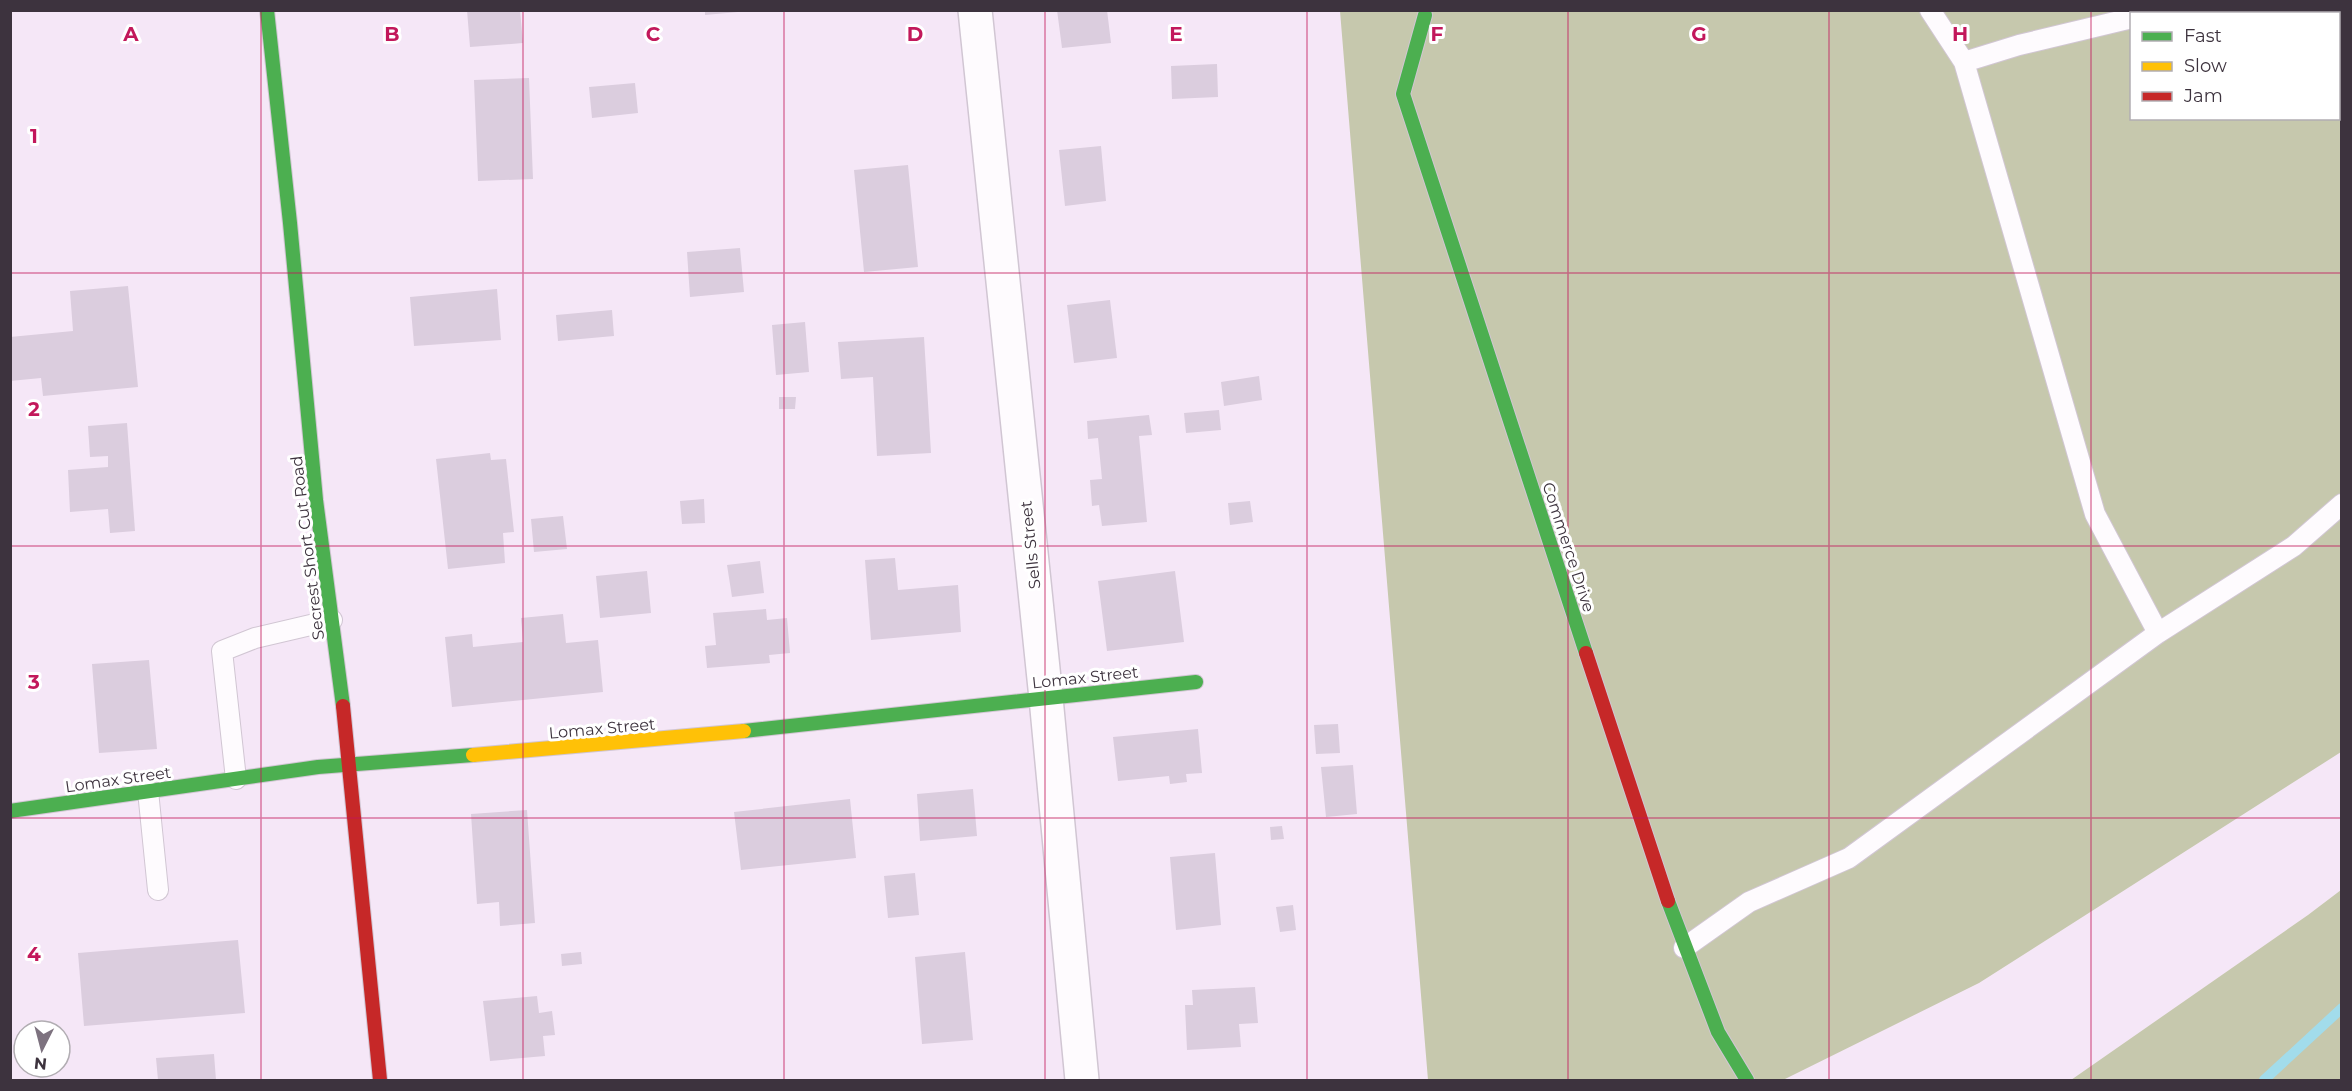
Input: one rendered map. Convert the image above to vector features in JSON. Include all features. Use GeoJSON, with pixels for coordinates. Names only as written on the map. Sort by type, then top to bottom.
{"type":"FeatureCollection","features":[{"type":"Feature","properties":{"kind":"street","name":"Secrest Short Cut Road"},"geometry":{"type":"LineString","coordinates":[[267,10],[316,500],[349,765],[380,1080]]}},
{"type":"Feature","properties":{"kind":"street","name":"Sells Street"},"geometry":{"type":"LineString","coordinates":[[975,10],[1046,698],[1082,1080]]}},
{"type":"Feature","properties":{"kind":"street","name":"Commerce Drive"},"geometry":{"type":"LineString","coordinates":[[1425,15],[1403,94],[1684,948],[1718,1032],[1748,1080]]}},
{"type":"Feature","properties":{"kind":"street","name":"Lomax Street"},"geometry":{"type":"LineString","coordinates":[[10,811],[349,765],[681,738],[1196,682]]}},
{"type":"Feature","properties":{"kind":"lane"},"geometry":{"type":"LineString","coordinates":[[1930,10],[1964,62],[2095,514],[2158,633]]}},
{"type":"Feature","properties":{"kind":"lane"},"geometry":{"type":"LineString","coordinates":[[1964,62],[2019,45],[2130,18]]}},
{"type":"Feature","properties":{"kind":"lane"},"geometry":{"type":"LineString","coordinates":[[1684,948],[1749,902],[1849,858],[2158,633],[2294,546],[2342,504]]}},
{"type":"Feature","properties":{"kind":"lane"},"geometry":{"type":"LineString","coordinates":[[236,779],[222,651],[255,638],[332,620]]}},
{"type":"Feature","properties":{"kind":"lane"},"geometry":{"type":"LineString","coordinates":[[148,791],[158,890]]}},
{"type":"Feature","properties":{"kind":"green space"},"geometry":{"type":"Polygon","coordinates":[[[1340,11],[2341,11],[2341,752],[1979,983],[1783,1080],[1428,1080],[1340,11]]]}},
{"type":"Feature","properties":{"kind":"green space"},"geometry":{"type":"Polygon","coordinates":[[[2341,890],[2341,1080],[2071,1080],[2308,915],[2341,890]]]}},
{"type":"Feature","properties":{"kind":"building"},"geometry":{"type":"Polygon","coordinates":[[[467,10],[520,10],[523,43],[470,47],[467,10]]]}},
{"type":"Feature","properties":{"kind":"building"},"geometry":{"type":"Polygon","coordinates":[[[705,10],[738,10],[738,12],[705,15],[705,10]]]}},
{"type":"Feature","properties":{"kind":"building"},"geometry":{"type":"Polygon","coordinates":[[[1057,10],[1107,10],[1111,43],[1062,48],[1057,10]]]}},
{"type":"Feature","properties":{"kind":"building"},"geometry":{"type":"Polygon","coordinates":[[[1217,64],[1218,97],[1172,99],[1171,66],[1217,64]]]}},
{"type":"Feature","properties":{"kind":"building"},"geometry":{"type":"Polygon","coordinates":[[[529,78],[533,179],[478,181],[474,80],[529,78]]]}},
{"type":"Feature","properties":{"kind":"building"},"geometry":{"type":"Polygon","coordinates":[[[635,83],[638,113],[592,118],[589,87],[635,83]]]}},
{"type":"Feature","properties":{"kind":"building"},"geometry":{"type":"Polygon","coordinates":[[[1101,146],[1106,201],[1065,206],[1059,150],[1101,146]]]}},
{"type":"Feature","properties":{"kind":"building"},"geometry":{"type":"Polygon","coordinates":[[[908,165],[918,267],[864,272],[854,170],[908,165]]]}},
{"type":"Feature","properties":{"kind":"building"},"geometry":{"type":"Polygon","coordinates":[[[740,248],[744,292],[690,297],[687,252],[740,248]]]}},
{"type":"Feature","properties":{"kind":"building"},"geometry":{"type":"Polygon","coordinates":[[[128,286],[138,387],[43,396],[41,378],[10,381],[10,337],[73,331],[70,291],[128,286]]]}},
{"type":"Feature","properties":{"kind":"building"},"geometry":{"type":"Polygon","coordinates":[[[497,289],[501,340],[414,346],[410,297],[497,289]]]}},
{"type":"Feature","properties":{"kind":"building"},"geometry":{"type":"Polygon","coordinates":[[[1110,300],[1117,358],[1074,363],[1067,305],[1110,300]]]}},
{"type":"Feature","properties":{"kind":"building"},"geometry":{"type":"Polygon","coordinates":[[[612,310],[614,336],[558,341],[556,315],[612,310]]]}},
{"type":"Feature","properties":{"kind":"building"},"geometry":{"type":"Polygon","coordinates":[[[805,322],[809,372],[776,375],[772,325],[805,322]]]}},
{"type":"Feature","properties":{"kind":"building"},"geometry":{"type":"Polygon","coordinates":[[[924,337],[931,453],[877,456],[873,377],[841,379],[838,342],[924,337]]]}},
{"type":"Feature","properties":{"kind":"building"},"geometry":{"type":"Polygon","coordinates":[[[1259,376],[1262,400],[1224,406],[1221,382],[1259,376]]]}},
{"type":"Feature","properties":{"kind":"building"},"geometry":{"type":"Polygon","coordinates":[[[779,397],[796,397],[795,409],[779,409],[779,397]]]}},
{"type":"Feature","properties":{"kind":"building"},"geometry":{"type":"Polygon","coordinates":[[[1219,410],[1221,430],[1186,433],[1184,413],[1219,410]]]}},
{"type":"Feature","properties":{"kind":"building"},"geometry":{"type":"Polygon","coordinates":[[[1149,415],[1152,435],[1139,436],[1147,522],[1102,526],[1099,505],[1092,506],[1090,480],[1102,479],[1098,438],[1088,439],[1087,421],[1149,415]]]}},
{"type":"Feature","properties":{"kind":"building"},"geometry":{"type":"Polygon","coordinates":[[[127,423],[135,531],[110,533],[108,509],[70,512],[68,470],[108,467],[108,456],[90,457],[88,426],[127,423]]]}},
{"type":"Feature","properties":{"kind":"building"},"geometry":{"type":"Polygon","coordinates":[[[490,453],[491,460],[506,459],[514,532],[503,533],[505,563],[448,569],[436,459],[490,453]]]}},
{"type":"Feature","properties":{"kind":"building"},"geometry":{"type":"Polygon","coordinates":[[[704,499],[705,523],[682,524],[680,501],[704,499]]]}},
{"type":"Feature","properties":{"kind":"building"},"geometry":{"type":"Polygon","coordinates":[[[1250,501],[1253,522],[1230,525],[1228,503],[1250,501]]]}},
{"type":"Feature","properties":{"kind":"building"},"geometry":{"type":"Polygon","coordinates":[[[563,516],[567,549],[534,552],[531,519],[563,516]]]}},
{"type":"Feature","properties":{"kind":"building"},"geometry":{"type":"Polygon","coordinates":[[[895,558],[898,590],[958,585],[961,632],[871,640],[865,560],[895,558]]]}},
{"type":"Feature","properties":{"kind":"building"},"geometry":{"type":"Polygon","coordinates":[[[760,561],[764,593],[732,597],[727,565],[760,561]]]}},
{"type":"Feature","properties":{"kind":"building"},"geometry":{"type":"Polygon","coordinates":[[[647,571],[651,613],[600,618],[596,576],[647,571]]]}},
{"type":"Feature","properties":{"kind":"building"},"geometry":{"type":"Polygon","coordinates":[[[1175,571],[1184,642],[1107,651],[1098,581],[1175,571]]]}},
{"type":"Feature","properties":{"kind":"building"},"geometry":{"type":"Polygon","coordinates":[[[766,609],[767,620],[787,618],[790,653],[769,655],[770,663],[707,668],[705,646],[716,645],[713,613],[766,609]]]}},
{"type":"Feature","properties":{"kind":"building"},"geometry":{"type":"Polygon","coordinates":[[[563,614],[566,643],[598,640],[603,692],[452,707],[445,637],[472,634],[473,647],[523,642],[521,618],[563,614]]]}},
{"type":"Feature","properties":{"kind":"building"},"geometry":{"type":"Polygon","coordinates":[[[149,660],[157,749],[99,753],[92,664],[149,660]]]}},
{"type":"Feature","properties":{"kind":"building"},"geometry":{"type":"Polygon","coordinates":[[[1338,724],[1340,753],[1316,754],[1314,725],[1338,724]]]}},
{"type":"Feature","properties":{"kind":"building"},"geometry":{"type":"Polygon","coordinates":[[[1198,729],[1202,773],[1186,774],[1187,782],[1170,784],[1169,776],[1118,781],[1113,737],[1198,729]]]}},
{"type":"Feature","properties":{"kind":"building"},"geometry":{"type":"Polygon","coordinates":[[[1353,765],[1357,814],[1326,817],[1321,767],[1353,765]]]}},
{"type":"Feature","properties":{"kind":"building"},"geometry":{"type":"Polygon","coordinates":[[[973,789],[977,836],[920,841],[917,794],[973,789]]]}},
{"type":"Feature","properties":{"kind":"building"},"geometry":{"type":"Polygon","coordinates":[[[850,799],[856,858],[741,870],[734,812],[850,799]]]}},
{"type":"Feature","properties":{"kind":"building"},"geometry":{"type":"Polygon","coordinates":[[[527,810],[535,923],[500,926],[499,902],[477,904],[471,814],[527,810]]]}},
{"type":"Feature","properties":{"kind":"building"},"geometry":{"type":"Polygon","coordinates":[[[1282,826],[1284,839],[1271,840],[1270,827],[1282,826]]]}},
{"type":"Feature","properties":{"kind":"building"},"geometry":{"type":"Polygon","coordinates":[[[1215,853],[1221,925],[1176,930],[1170,857],[1215,853]]]}},
{"type":"Feature","properties":{"kind":"building"},"geometry":{"type":"Polygon","coordinates":[[[915,873],[919,915],[888,918],[884,876],[915,873]]]}},
{"type":"Feature","properties":{"kind":"building"},"geometry":{"type":"Polygon","coordinates":[[[1293,905],[1296,930],[1280,932],[1276,907],[1293,905]]]}},
{"type":"Feature","properties":{"kind":"building"},"geometry":{"type":"Polygon","coordinates":[[[238,940],[245,1013],[84,1026],[78,953],[238,940]]]}},
{"type":"Feature","properties":{"kind":"building"},"geometry":{"type":"Polygon","coordinates":[[[581,952],[582,964],[562,966],[561,954],[581,952]]]}},
{"type":"Feature","properties":{"kind":"building"},"geometry":{"type":"Polygon","coordinates":[[[965,952],[973,1040],[922,1044],[915,957],[965,952]]]}},
{"type":"Feature","properties":{"kind":"building"},"geometry":{"type":"Polygon","coordinates":[[[1255,987],[1258,1023],[1239,1024],[1241,1047],[1187,1050],[1185,1005],[1193,1005],[1192,990],[1255,987]]]}},
{"type":"Feature","properties":{"kind":"building"},"geometry":{"type":"Polygon","coordinates":[[[537,996],[539,1013],[552,1011],[555,1035],[543,1036],[545,1056],[490,1061],[483,1001],[537,996]]]}},
{"type":"Feature","properties":{"kind":"building"},"geometry":{"type":"Polygon","coordinates":[[[214,1054],[216,1080],[158,1080],[156,1058],[214,1054]]]}},
{"type":"Feature","properties":{"kind":"waterway"},"geometry":{"type":"LineString","coordinates":[[2264,1080],[2342,1008]]}},
{"type":"Feature","properties":{"kind":"traffic: fast"},"geometry":{"type":"LineString","coordinates":[[267,10],[316,500],[343,706]]}},
{"type":"Feature","properties":{"kind":"traffic: fast"},"geometry":{"type":"LineString","coordinates":[[1425,15],[1403,94],[1586,653]]}},
{"type":"Feature","properties":{"kind":"traffic: fast"},"geometry":{"type":"LineString","coordinates":[[744,731],[1196,682]]}},
{"type":"Feature","properties":{"kind":"traffic: fast"},"geometry":{"type":"LineString","coordinates":[[10,811],[318,767],[473,755]]}},
{"type":"Feature","properties":{"kind":"traffic: fast"},"geometry":{"type":"LineString","coordinates":[[1668,901],[1718,1032],[1747,1080]]}},
{"type":"Feature","properties":{"kind":"traffic: slow"},"geometry":{"type":"LineString","coordinates":[[473,755],[744,731]]}},
{"type":"Feature","properties":{"kind":"traffic: jam"},"geometry":{"type":"LineString","coordinates":[[1586,653],[1668,901]]}},
{"type":"Feature","properties":{"kind":"traffic: jam"},"geometry":{"type":"LineString","coordinates":[[343,706],[380,1080]]}}]}
